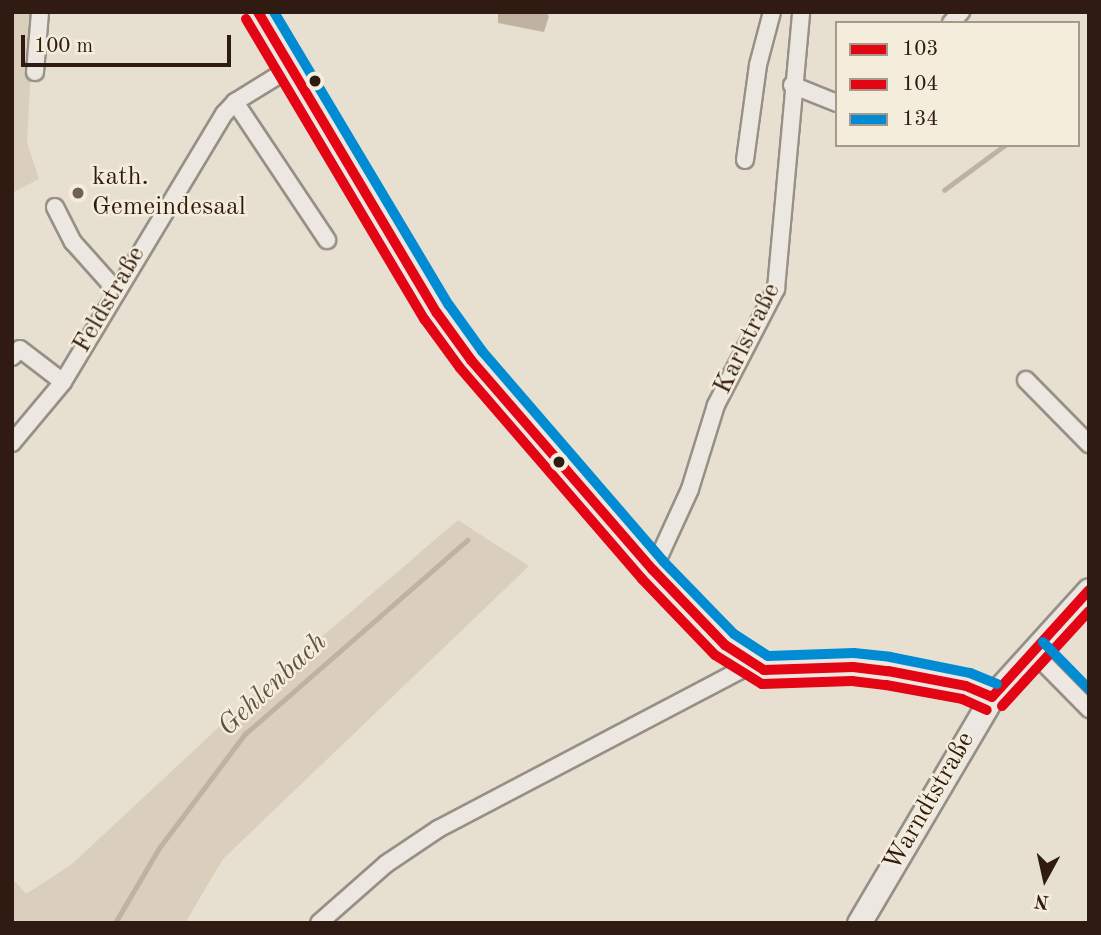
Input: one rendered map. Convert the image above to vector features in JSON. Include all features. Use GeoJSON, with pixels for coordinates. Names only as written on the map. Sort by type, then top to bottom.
{"type":"FeatureCollection","features":[{"type":"Feature","properties":{"kind":"main road","name":"Warndtstraße"},"geometry":{"type":"LineString","coordinates":[[859,923],[992,697],[1089,590]]}},
{"type":"Feature","properties":{"kind":"street"},"geometry":{"type":"LineString","coordinates":[[35,72],[40,12]]}},
{"type":"Feature","properties":{"kind":"street"},"geometry":{"type":"LineString","coordinates":[[258,12],[437,313],[520,418],[653,570],[750,665],[779,671],[853,667],[888,671],[966,686],[992,697]]}},
{"type":"Feature","properties":{"kind":"street"},"geometry":{"type":"LineString","coordinates":[[745,160],[762,45],[772,12]]}},
{"type":"Feature","properties":{"kind":"street","name":"Karlstraße"},"geometry":{"type":"LineString","coordinates":[[653,570],[676,527],[730,373],[776,289],[792,85],[801,12]]}},
{"type":"Feature","properties":{"kind":"street","name":"Feldstraße"},"geometry":{"type":"LineString","coordinates":[[12,443],[63,382],[115,289],[235,102],[290,68]]}},
{"type":"Feature","properties":{"kind":"street"},"geometry":{"type":"LineString","coordinates":[[792,85],[835,102]]}},
{"type":"Feature","properties":{"kind":"street"},"geometry":{"type":"LineString","coordinates":[[235,102],[327,240]]}},
{"type":"Feature","properties":{"kind":"street"},"geometry":{"type":"LineString","coordinates":[[55,207],[73,242],[115,289]]}},
{"type":"Feature","properties":{"kind":"street"},"geometry":{"type":"LineString","coordinates":[[12,357],[20,349],[63,382]]}},
{"type":"Feature","properties":{"kind":"street"},"geometry":{"type":"LineString","coordinates":[[1026,380],[1089,443]]}},
{"type":"Feature","properties":{"kind":"street"},"geometry":{"type":"LineString","coordinates":[[1033,652],[1089,709]]}},
{"type":"Feature","properties":{"kind":"street"},"geometry":{"type":"LineString","coordinates":[[319,923],[386,864],[438,829],[750,665]]}},
{"type":"Feature","properties":{"kind":"shaded area"},"geometry":{"type":"Polygon","coordinates":[[[12,12],[34,12],[27,142],[39,179],[12,193],[12,12]]]}},
{"type":"Feature","properties":{"kind":"shaded area"},"geometry":{"type":"Polygon","coordinates":[[[498,12],[545,12],[549,16],[544,32],[498,23],[498,12]]]}},
{"type":"Feature","properties":{"kind":"shaded area"},"geometry":{"type":"Polygon","coordinates":[[[458,520],[529,566],[223,859],[185,923],[12,923],[12,878],[26,894],[72,864],[248,700],[458,520]]]}},
{"type":"Feature","properties":{"kind":"waterway","name":"Gehlenbach"},"geometry":{"type":"LineString","coordinates":[[944,190],[1002,147]]}},
{"type":"Feature","properties":{"kind":"waterway","name":"Gehlenbach"},"geometry":{"type":"LineString","coordinates":[[115,923],[159,848],[245,734],[467,540]]}},
{"type":"Feature","properties":{"kind":"transit line","name":"103"},"geometry":{"type":"LineString","coordinates":[[258,12],[437,313],[471,360],[653,570],[725,645],[764,670],[853,667],[888,671],[966,686],[992,697]]}},
{"type":"Feature","properties":{"kind":"transit line","name":"134"},"geometry":{"type":"LineString","coordinates":[[274,12],[449,305],[482,351],[663,561],[734,634],[768,656],[854,653],[890,657],[970,673],[997,684]]}},
{"type":"Feature","properties":{"kind":"transit line","name":"104"},"geometry":{"type":"LineString","coordinates":[[246,19],[425,320],[460,368],[642,579],[715,655],[762,684],[852,681],[962,699],[987,710]]}},
{"type":"Feature","properties":{"kind":"transit line","name":"103"},"geometry":{"type":"LineString","coordinates":[[992,697],[1089,590]]}},
{"type":"Feature","properties":{"kind":"transit line","name":"104"},"geometry":{"type":"LineString","coordinates":[[1002,706],[1089,611]]}},
{"type":"Feature","properties":{"kind":"transit line","name":"134"},"geometry":{"type":"LineString","coordinates":[[1043,642],[1089,689]]}},
{"type":"Feature","properties":{"kind":"place","name":"kath. Gemeindesaal"},"geometry":{"type":"Point","coordinates":[78,193]}}]}
